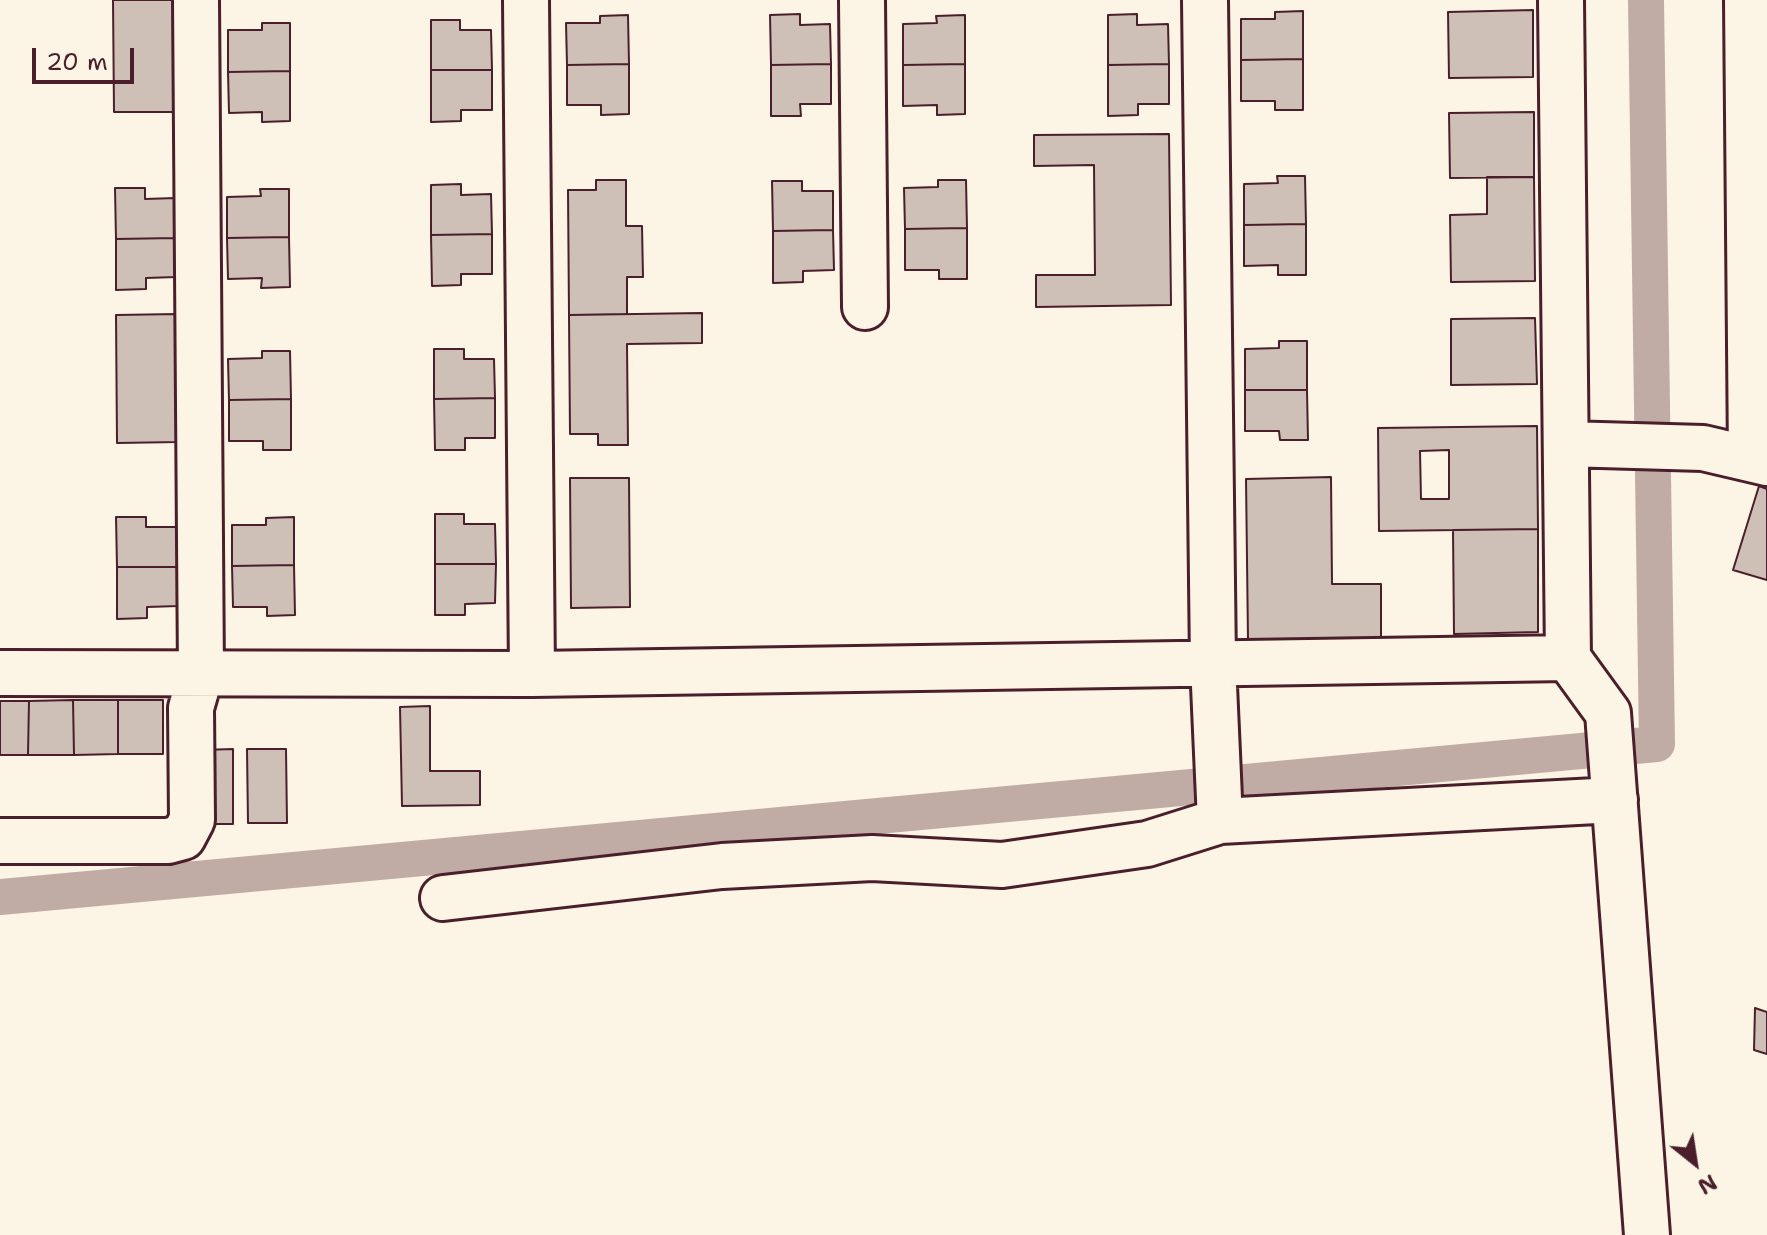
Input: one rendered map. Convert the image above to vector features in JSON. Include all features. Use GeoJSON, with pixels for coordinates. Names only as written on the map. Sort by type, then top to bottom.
{"type":"FeatureCollection","features":[{"type":"Feature","properties":{"kind":"street"},"geometry":{"type":"LineString","coordinates":[[0,841],[168,841],[183,837],[192,820],[191,708],[201,673],[196,0]]}},
{"type":"Feature","properties":{"kind":"street"},"geometry":{"type":"LineString","coordinates":[[526,0],[532,674]]}},
{"type":"Feature","properties":{"kind":"street"},"geometry":{"type":"LineString","coordinates":[[862,0],[865,307]]}},
{"type":"Feature","properties":{"kind":"street"},"geometry":{"type":"LineString","coordinates":[[1205,0],[1213,663],[1220,821]]}},
{"type":"Feature","properties":{"kind":"street"},"geometry":{"type":"LineString","coordinates":[[1561,0],[1568,658],[1608,713],[1647,1235]]}},
{"type":"Feature","properties":{"kind":"street"},"geometry":{"type":"LineString","coordinates":[[1566,444],[1703,448],[1759,461],[1747,0]]}},
{"type":"Feature","properties":{"kind":"street"},"geometry":{"type":"LineString","coordinates":[[0,673],[532,674],[1568,658]]}},
{"type":"Feature","properties":{"kind":"street"},"geometry":{"type":"LineString","coordinates":[[443,898],[722,866],[872,858],[1002,865],[1147,844],[1220,821],[1615,800]]}},
{"type":"Feature","properties":{"kind":"building"},"geometry":{"type":"Polygon","coordinates":[[[113,0],[174,0],[175,112],[114,112],[113,0]]]}},
{"type":"Feature","properties":{"kind":"building"},"geometry":{"type":"Polygon","coordinates":[[[1533,10],[1533,77],[1449,78],[1448,12],[1533,10]]]}},
{"type":"Feature","properties":{"kind":"building"},"geometry":{"type":"Polygon","coordinates":[[[1303,11],[1303,59],[1241,60],[1241,19],[1275,19],[1275,12],[1303,11]]]}},
{"type":"Feature","properties":{"kind":"building"},"geometry":{"type":"Polygon","coordinates":[[[800,14],[800,25],[830,24],[831,64],[771,65],[770,15],[800,14]]]}},
{"type":"Feature","properties":{"kind":"building"},"geometry":{"type":"Polygon","coordinates":[[[1137,14],[1137,25],[1168,24],[1169,64],[1108,65],[1108,15],[1137,14]]]}},
{"type":"Feature","properties":{"kind":"building"},"geometry":{"type":"Polygon","coordinates":[[[628,15],[629,64],[567,65],[566,23],[600,23],[600,16],[628,15]]]}},
{"type":"Feature","properties":{"kind":"building"},"geometry":{"type":"Polygon","coordinates":[[[965,15],[965,64],[903,65],[903,24],[937,23],[936,16],[965,15]]]}},
{"type":"Feature","properties":{"kind":"building"},"geometry":{"type":"Polygon","coordinates":[[[431,20],[460,20],[460,30],[491,30],[492,70],[431,70],[431,20]]]}},
{"type":"Feature","properties":{"kind":"building"},"geometry":{"type":"Polygon","coordinates":[[[262,23],[290,23],[290,71],[228,72],[228,30],[262,30],[262,23]]]}},
{"type":"Feature","properties":{"kind":"building"},"geometry":{"type":"Polygon","coordinates":[[[1303,59],[1303,110],[1275,110],[1275,101],[1241,101],[1241,60],[1303,59]]]}},
{"type":"Feature","properties":{"kind":"building"},"geometry":{"type":"Polygon","coordinates":[[[629,64],[629,114],[601,115],[601,105],[567,105],[567,65],[629,64]]]}},
{"type":"Feature","properties":{"kind":"building"},"geometry":{"type":"Polygon","coordinates":[[[831,64],[831,104],[800,104],[801,116],[771,116],[771,65],[831,64]]]}},
{"type":"Feature","properties":{"kind":"building"},"geometry":{"type":"Polygon","coordinates":[[[965,64],[965,114],[937,115],[937,105],[903,106],[903,65],[965,64]]]}},
{"type":"Feature","properties":{"kind":"building"},"geometry":{"type":"Polygon","coordinates":[[[1169,64],[1169,104],[1138,104],[1138,115],[1108,116],[1108,65],[1169,64]]]}},
{"type":"Feature","properties":{"kind":"building"},"geometry":{"type":"Polygon","coordinates":[[[431,70],[492,70],[492,110],[461,110],[461,121],[431,122],[431,70]]]}},
{"type":"Feature","properties":{"kind":"building"},"geometry":{"type":"Polygon","coordinates":[[[290,71],[290,121],[262,122],[262,112],[229,113],[228,72],[290,71]]]}},
{"type":"Feature","properties":{"kind":"building"},"geometry":{"type":"Polygon","coordinates":[[[1534,112],[1534,177],[1450,178],[1449,113],[1534,112]]]}},
{"type":"Feature","properties":{"kind":"building"},"geometry":{"type":"Polygon","coordinates":[[[1169,134],[1171,305],[1036,307],[1036,275],[1095,275],[1094,165],[1034,166],[1034,135],[1169,134]]]}},
{"type":"Feature","properties":{"kind":"building"},"geometry":{"type":"Polygon","coordinates":[[[1277,176],[1305,176],[1306,224],[1244,225],[1244,184],[1278,183],[1277,176]]]}},
{"type":"Feature","properties":{"kind":"building"},"geometry":{"type":"Polygon","coordinates":[[[1487,177],[1534,177],[1535,281],[1451,282],[1450,215],[1487,214],[1487,177]]]}},
{"type":"Feature","properties":{"kind":"building"},"geometry":{"type":"Polygon","coordinates":[[[596,180],[626,180],[626,226],[642,226],[643,277],[627,277],[627,314],[569,315],[568,190],[596,190],[596,180]]]}},
{"type":"Feature","properties":{"kind":"building"},"geometry":{"type":"Polygon","coordinates":[[[938,180],[966,180],[967,228],[905,229],[904,188],[938,187],[938,180]]]}},
{"type":"Feature","properties":{"kind":"building"},"geometry":{"type":"Polygon","coordinates":[[[772,181],[802,181],[802,191],[833,191],[833,230],[773,231],[772,181]]]}},
{"type":"Feature","properties":{"kind":"building"},"geometry":{"type":"Polygon","coordinates":[[[461,184],[461,195],[491,194],[492,234],[431,235],[431,185],[461,184]]]}},
{"type":"Feature","properties":{"kind":"building"},"geometry":{"type":"Polygon","coordinates":[[[115,188],[145,188],[145,199],[176,198],[176,238],[116,239],[115,188]]]}},
{"type":"Feature","properties":{"kind":"building"},"geometry":{"type":"Polygon","coordinates":[[[260,189],[289,189],[289,237],[227,238],[227,197],[261,196],[260,189]]]}},
{"type":"Feature","properties":{"kind":"building"},"geometry":{"type":"Polygon","coordinates":[[[1306,224],[1306,275],[1278,275],[1278,265],[1244,266],[1244,225],[1306,224]]]}},
{"type":"Feature","properties":{"kind":"building"},"geometry":{"type":"Polygon","coordinates":[[[967,228],[967,279],[939,279],[939,270],[905,270],[905,229],[967,228]]]}},
{"type":"Feature","properties":{"kind":"building"},"geometry":{"type":"Polygon","coordinates":[[[833,230],[834,270],[803,271],[803,282],[773,283],[773,231],[833,230]]]}},
{"type":"Feature","properties":{"kind":"building"},"geometry":{"type":"Polygon","coordinates":[[[492,234],[492,274],[461,274],[461,285],[432,286],[431,235],[492,234]]]}},
{"type":"Feature","properties":{"kind":"building"},"geometry":{"type":"Polygon","coordinates":[[[289,237],[290,287],[261,288],[262,278],[228,279],[227,238],[289,237]]]}},
{"type":"Feature","properties":{"kind":"building"},"geometry":{"type":"Polygon","coordinates":[[[176,238],[176,277],[146,278],[146,289],[116,290],[116,239],[176,238]]]}},
{"type":"Feature","properties":{"kind":"building"},"geometry":{"type":"Polygon","coordinates":[[[702,313],[702,343],[627,344],[628,445],[598,445],[598,434],[570,434],[569,315],[702,313]]]}},
{"type":"Feature","properties":{"kind":"building"},"geometry":{"type":"Polygon","coordinates":[[[177,314],[178,442],[117,443],[116,315],[177,314]]]}},
{"type":"Feature","properties":{"kind":"building"},"geometry":{"type":"Polygon","coordinates":[[[1535,318],[1537,384],[1451,385],[1451,319],[1535,318]]]}},
{"type":"Feature","properties":{"kind":"building"},"geometry":{"type":"Polygon","coordinates":[[[1279,341],[1307,341],[1307,390],[1245,390],[1245,349],[1279,348],[1279,341]]]}},
{"type":"Feature","properties":{"kind":"building"},"geometry":{"type":"Polygon","coordinates":[[[434,349],[464,349],[464,359],[494,359],[495,398],[434,399],[434,349]]]}},
{"type":"Feature","properties":{"kind":"building"},"geometry":{"type":"Polygon","coordinates":[[[262,351],[290,351],[291,399],[229,400],[228,359],[262,358],[262,351]]]}},
{"type":"Feature","properties":{"kind":"building"},"geometry":{"type":"Polygon","coordinates":[[[1245,390],[1307,390],[1308,440],[1280,440],[1279,431],[1245,431],[1245,390]]]}},
{"type":"Feature","properties":{"kind":"building"},"geometry":{"type":"Polygon","coordinates":[[[495,398],[495,438],[465,438],[465,450],[435,450],[434,399],[495,398]]]}},
{"type":"Feature","properties":{"kind":"building"},"geometry":{"type":"Polygon","coordinates":[[[291,399],[291,450],[263,450],[263,441],[229,441],[229,400],[291,399]]]}},
{"type":"Feature","properties":{"kind":"building"},"geometry":{"type":"Polygon","coordinates":[[[1537,426],[1538,529],[1379,531],[1378,428],[1537,426]],[[1449,450],[1420,451],[1421,499],[1449,499],[1449,450]]]}},
{"type":"Feature","properties":{"kind":"building"},"geometry":{"type":"Polygon","coordinates":[[[1331,477],[1332,584],[1381,584],[1381,638],[1248,640],[1246,479],[1331,477]]]}},
{"type":"Feature","properties":{"kind":"building"},"geometry":{"type":"Polygon","coordinates":[[[570,478],[629,478],[630,607],[571,608],[570,478]]]}},
{"type":"Feature","properties":{"kind":"building"},"geometry":{"type":"Polygon","coordinates":[[[1759,486],[1767,489],[1767,580],[1733,570],[1759,486]]]}},
{"type":"Feature","properties":{"kind":"building"},"geometry":{"type":"Polygon","coordinates":[[[435,514],[464,514],[464,524],[495,524],[496,564],[435,564],[435,514]]]}},
{"type":"Feature","properties":{"kind":"building"},"geometry":{"type":"Polygon","coordinates":[[[116,517],[146,517],[146,527],[177,527],[177,567],[117,567],[116,517]]]}},
{"type":"Feature","properties":{"kind":"building"},"geometry":{"type":"Polygon","coordinates":[[[294,517],[294,565],[232,566],[232,525],[266,525],[266,518],[294,517]]]}},
{"type":"Feature","properties":{"kind":"building"},"geometry":{"type":"Polygon","coordinates":[[[1538,529],[1538,632],[1454,634],[1453,530],[1538,529]]]}},
{"type":"Feature","properties":{"kind":"building"},"geometry":{"type":"Polygon","coordinates":[[[435,564],[496,564],[495,603],[465,604],[465,615],[435,615],[435,564]]]}},
{"type":"Feature","properties":{"kind":"building"},"geometry":{"type":"Polygon","coordinates":[[[294,565],[295,615],[267,616],[267,607],[233,607],[232,566],[294,565]]]}},
{"type":"Feature","properties":{"kind":"building"},"geometry":{"type":"Polygon","coordinates":[[[117,567],[177,567],[178,606],[147,607],[147,618],[117,619],[117,567]]]}},
{"type":"Feature","properties":{"kind":"building"},"geometry":{"type":"Polygon","coordinates":[[[73,700],[74,755],[28,755],[29,701],[73,700]]]}},
{"type":"Feature","properties":{"kind":"building"},"geometry":{"type":"Polygon","coordinates":[[[73,700],[118,700],[118,754],[74,755],[73,700]]]}},
{"type":"Feature","properties":{"kind":"building"},"geometry":{"type":"Polygon","coordinates":[[[118,700],[163,700],[163,754],[118,754],[118,700]]]}},
{"type":"Feature","properties":{"kind":"building"},"geometry":{"type":"Polygon","coordinates":[[[0,701],[29,701],[28,755],[0,755],[0,701]]]}},
{"type":"Feature","properties":{"kind":"building"},"geometry":{"type":"Polygon","coordinates":[[[430,706],[430,771],[480,771],[480,805],[402,806],[400,707],[430,706]]]}},
{"type":"Feature","properties":{"kind":"building"},"geometry":{"type":"Polygon","coordinates":[[[233,749],[233,824],[202,824],[202,750],[233,749]]]}},
{"type":"Feature","properties":{"kind":"building"},"geometry":{"type":"Polygon","coordinates":[[[247,749],[286,749],[287,823],[248,823],[247,749]]]}},
{"type":"Feature","properties":{"kind":"building"},"geometry":{"type":"Polygon","coordinates":[[[1755,1008],[1767,1012],[1767,1054],[1754,1050],[1755,1008]]]}},
{"type":"Feature","properties":{"kind":"waterway"},"geometry":{"type":"LineString","coordinates":[[0,897],[1657,744],[1646,0]]}}]}
